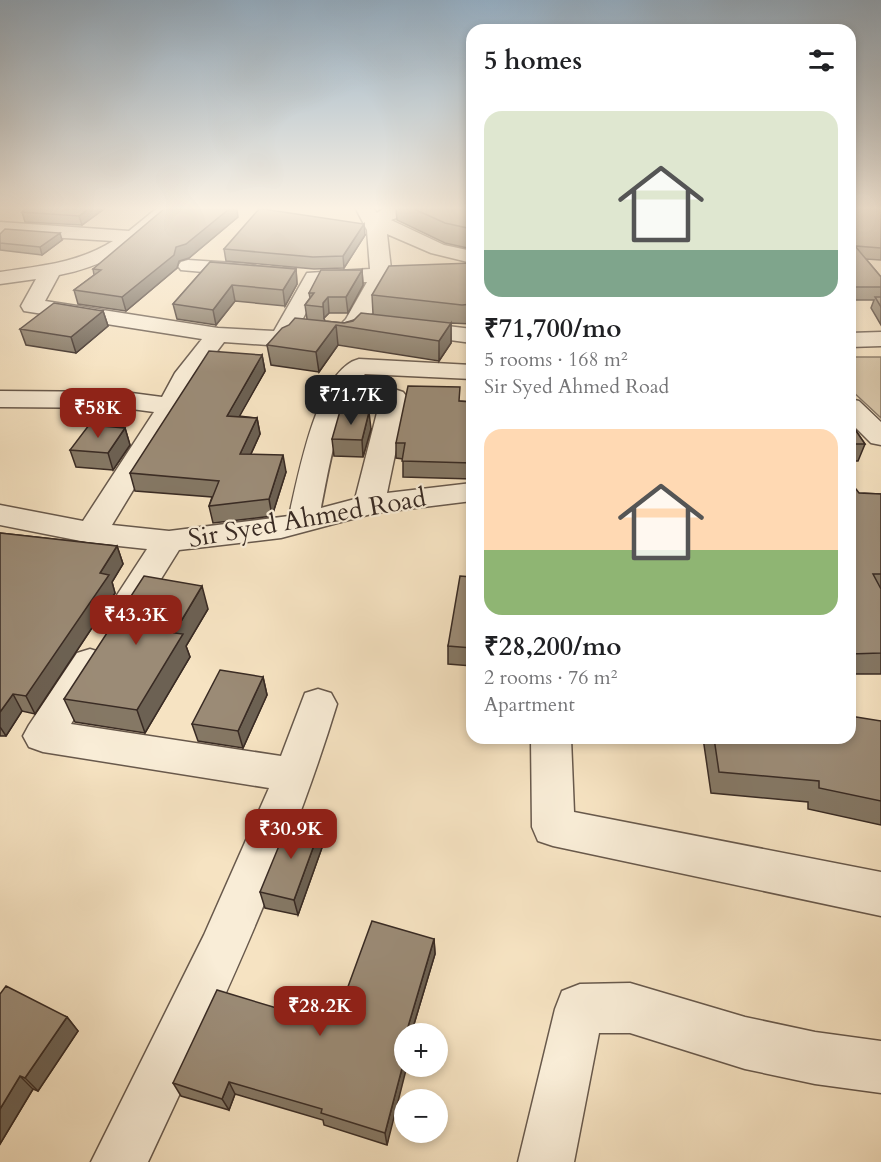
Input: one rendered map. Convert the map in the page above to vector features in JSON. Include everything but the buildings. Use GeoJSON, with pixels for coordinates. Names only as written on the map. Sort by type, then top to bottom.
{"type":"FeatureCollection","features":[{"type":"Feature","properties":{"kind":"street"},"geometry":{"type":"LineString","coordinates":[[0,278],[78,263]]}},
{"type":"Feature","properties":{"kind":"street"},"geometry":{"type":"LineString","coordinates":[[356,322],[381,276],[380,263]]}},
{"type":"Feature","properties":{"kind":"street"},"geometry":{"type":"LineString","coordinates":[[290,327],[305,276],[381,276],[466,264]]}},
{"type":"Feature","properties":{"kind":"street"},"geometry":{"type":"LineString","coordinates":[[188,266],[266,273]]}},
{"type":"Feature","properties":{"kind":"street"},"geometry":{"type":"LineString","coordinates":[[51,270],[32,306],[218,335],[356,322],[466,335]]}},
{"type":"Feature","properties":{"kind":"street"},"geometry":{"type":"LineString","coordinates":[[91,533],[171,406],[184,378],[218,335]]}},
{"type":"Feature","properties":{"kind":"street"},"geometry":{"type":"LineString","coordinates":[[856,340],[881,339]]}},
{"type":"Feature","properties":{"kind":"street"},"geometry":{"type":"LineString","coordinates":[[303,522],[323,438],[340,389],[353,369],[359,366],[466,372]]}},
{"type":"Feature","properties":{"kind":"street"},"geometry":{"type":"LineString","coordinates":[[369,505],[394,397]]}},
{"type":"Feature","properties":{"kind":"street"},"geometry":{"type":"LineString","coordinates":[[0,399],[124,400],[171,406]]}},
{"type":"Feature","properties":{"kind":"street"},"geometry":{"type":"LineString","coordinates":[[856,413],[881,437]]}},
{"type":"Feature","properties":{"kind":"street","name":"Sir Syed Ahmed Road"},"geometry":{"type":"LineString","coordinates":[[0,515],[91,533],[169,541],[281,528],[369,505],[466,493]]}},
{"type":"Feature","properties":{"kind":"street"},"geometry":{"type":"LineString","coordinates":[[169,541],[43,736],[295,775]]}},
{"type":"Feature","properties":{"kind":"street"},"geometry":{"type":"LineString","coordinates":[[119,1162],[221,952],[295,775],[318,704]]}},
{"type":"Feature","properties":{"kind":"street"},"geometry":{"type":"LineString","coordinates":[[551,744],[553,827],[881,894]]}},
{"type":"Feature","properties":{"kind":"street"},"geometry":{"type":"LineString","coordinates":[[546,1162],[580,1009],[630,1008],[745,1043],[815,1058],[881,1067]]}},
{"type":"Feature","properties":{"kind":"shaded area"},"geometry":{"type":"Polygon","coordinates":[[[856,357],[881,357],[881,418],[856,395],[856,357]]]}}]}
